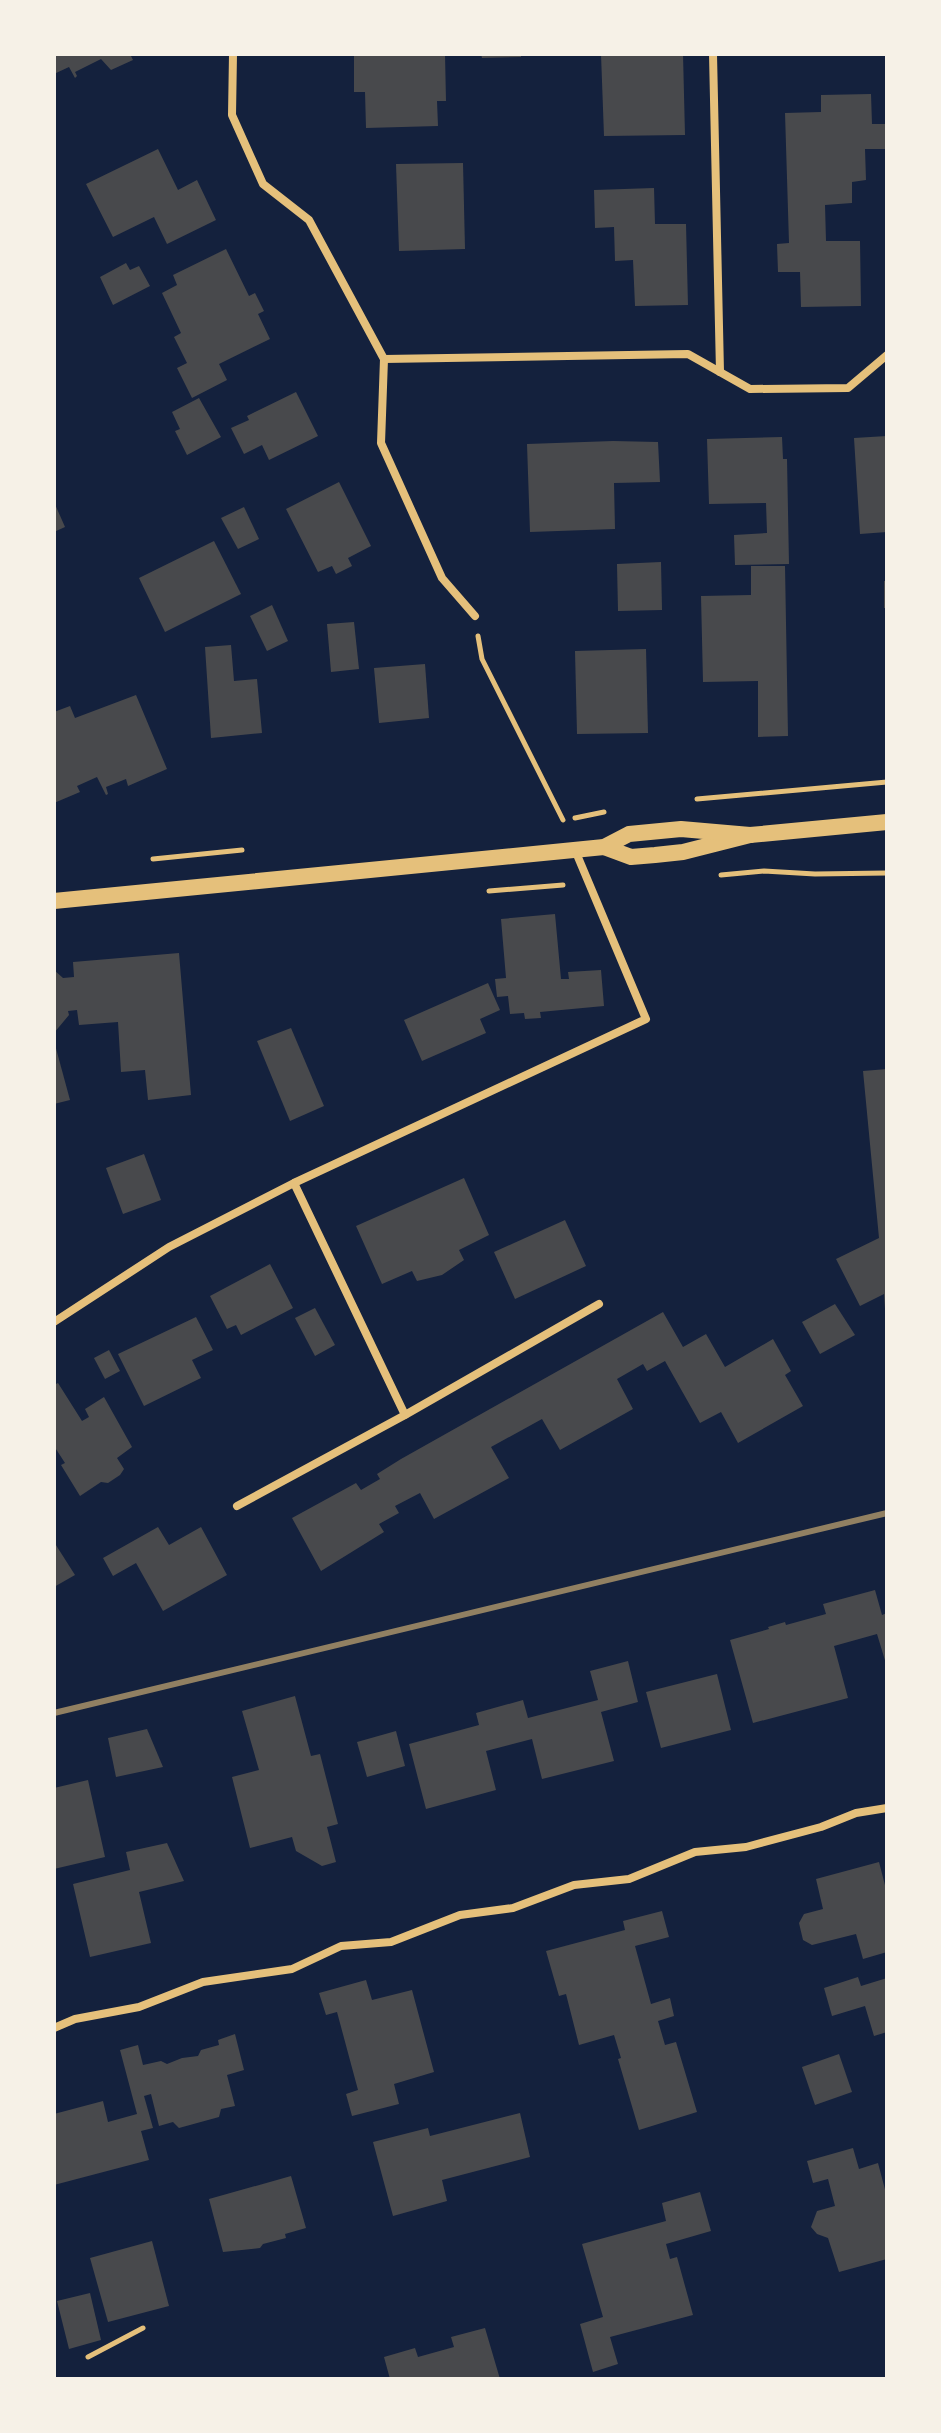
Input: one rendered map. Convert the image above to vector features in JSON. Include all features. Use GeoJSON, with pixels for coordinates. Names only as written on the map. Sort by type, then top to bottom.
{"type":"FeatureCollection","features":[{"type":"Feature","properties":{"kind":"main road"},"geometry":{"type":"LineString","coordinates":[[54,901],[604,847],[629,834],[681,829],[750,835],[887,822]]}},
{"type":"Feature","properties":{"kind":"street"},"geometry":{"type":"LineString","coordinates":[[233,54],[232,115],[263,184],[309,220],[384,359],[381,443],[442,578],[475,616]]}},
{"type":"Feature","properties":{"kind":"street"},"geometry":{"type":"LineString","coordinates":[[713,54],[720,372]]}},
{"type":"Feature","properties":{"kind":"street"},"geometry":{"type":"LineString","coordinates":[[384,359],[688,354],[750,389],[848,388],[887,355]]}},
{"type":"Feature","properties":{"kind":"street"},"geometry":{"type":"LineString","coordinates":[[54,1322],[169,1247],[294,1183],[646,1019],[575,849]]}},
{"type":"Feature","properties":{"kind":"street"},"geometry":{"type":"LineString","coordinates":[[294,1183],[405,1415]]}},
{"type":"Feature","properties":{"kind":"street"},"geometry":{"type":"LineString","coordinates":[[237,1506],[599,1304]]}},
{"type":"Feature","properties":{"kind":"street"},"geometry":{"type":"LineString","coordinates":[[54,2028],[75,2019],[139,2007],[203,1982],[292,1969],[341,1946],[391,1942],[460,1915],[513,1908],[574,1885],[629,1879],[695,1852],[746,1847],[821,1827],[856,1813],[887,1808]]}},
{"type":"Feature","properties":{"kind":"path"},"geometry":{"type":"LineString","coordinates":[[475,616],[482,659],[563,820]]}},
{"type":"Feature","properties":{"kind":"path"},"geometry":{"type":"LineString","coordinates":[[696,799],[887,782]]}},
{"type":"Feature","properties":{"kind":"path"},"geometry":{"type":"LineString","coordinates":[[717,875],[764,871],[887,873]]}},
{"type":"Feature","properties":{"kind":"path"},"geometry":{"type":"LineString","coordinates":[[88,2357],[143,2328]]}},
{"type":"Feature","properties":{"kind":"building"},"geometry":{"type":"Polygon","coordinates":[[[54,54],[130,54],[133,60],[111,70],[101,59],[75,72],[75,78],[69,67],[54,74],[54,54]]]}},
{"type":"Feature","properties":{"kind":"building"},"geometry":{"type":"Polygon","coordinates":[[[354,54],[445,54],[446,101],[437,101],[438,126],[366,128],[365,92],[354,92],[354,54]]]}},
{"type":"Feature","properties":{"kind":"building"},"geometry":{"type":"Polygon","coordinates":[[[481,54],[521,54],[521,57],[482,58],[481,54]]]}},
{"type":"Feature","properties":{"kind":"building"},"geometry":{"type":"Polygon","coordinates":[[[601,54],[683,54],[685,135],[604,136],[601,54]]]}},
{"type":"Feature","properties":{"kind":"building"},"geometry":{"type":"Polygon","coordinates":[[[871,94],[872,124],[887,124],[887,149],[865,149],[866,180],[852,182],[852,203],[825,205],[826,241],[860,241],[861,306],[801,307],[800,272],[778,272],[777,244],[789,243],[785,113],[821,112],[821,95],[871,94]]]}},
{"type":"Feature","properties":{"kind":"building"},"geometry":{"type":"Polygon","coordinates":[[[158,149],[178,190],[197,180],[216,220],[167,244],[154,217],[113,237],[86,184],[158,149]]]}},
{"type":"Feature","properties":{"kind":"building"},"geometry":{"type":"Polygon","coordinates":[[[463,163],[465,249],[399,251],[396,164],[463,163]]]}},
{"type":"Feature","properties":{"kind":"building"},"geometry":{"type":"Polygon","coordinates":[[[654,188],[655,224],[686,224],[688,305],[635,306],[633,260],[615,261],[614,227],[595,228],[594,190],[654,188]]]}},
{"type":"Feature","properties":{"kind":"building"},"geometry":{"type":"Polygon","coordinates":[[[226,249],[249,296],[255,293],[264,311],[258,314],[270,339],[219,364],[227,380],[192,398],[177,368],[187,363],[174,337],[181,333],[162,293],[177,285],[173,275],[226,249]]]}},
{"type":"Feature","properties":{"kind":"building"},"geometry":{"type":"Polygon","coordinates":[[[126,263],[130,270],[139,266],[150,286],[113,305],[100,277],[126,263]]]}},
{"type":"Feature","properties":{"kind":"building"},"geometry":{"type":"Polygon","coordinates":[[[296,392],[318,436],[269,460],[262,445],[244,454],[231,428],[249,420],[247,416],[296,392]]]}},
{"type":"Feature","properties":{"kind":"building"},"geometry":{"type":"Polygon","coordinates":[[[199,398],[221,437],[187,455],[175,431],[180,429],[172,412],[199,398]]]}},
{"type":"Feature","properties":{"kind":"building"},"geometry":{"type":"Polygon","coordinates":[[[887,436],[887,532],[860,534],[854,438],[887,436]]]}},
{"type":"Feature","properties":{"kind":"building"},"geometry":{"type":"Polygon","coordinates":[[[782,437],[783,459],[787,459],[789,564],[735,565],[734,535],[767,533],[766,503],[709,504],[707,439],[782,437]]]}},
{"type":"Feature","properties":{"kind":"building"},"geometry":{"type":"Polygon","coordinates":[[[658,442],[660,482],[614,483],[615,529],[530,532],[527,444],[658,442]]]}},
{"type":"Feature","properties":{"kind":"building"},"geometry":{"type":"Polygon","coordinates":[[[339,482],[371,546],[348,558],[352,566],[336,574],[332,566],[318,572],[286,509],[339,482]]]}},
{"type":"Feature","properties":{"kind":"building"},"geometry":{"type":"Polygon","coordinates":[[[54,502],[65,527],[54,532],[54,502]]]}},
{"type":"Feature","properties":{"kind":"building"},"geometry":{"type":"Polygon","coordinates":[[[244,507],[259,539],[238,549],[221,518],[244,507]]]}},
{"type":"Feature","properties":{"kind":"building"},"geometry":{"type":"Polygon","coordinates":[[[214,541],[241,594],[165,632],[139,578],[214,541]]]}},
{"type":"Feature","properties":{"kind":"building"},"geometry":{"type":"Polygon","coordinates":[[[661,562],[662,610],[618,611],[617,564],[661,562]]]}},
{"type":"Feature","properties":{"kind":"building"},"geometry":{"type":"Polygon","coordinates":[[[751,566],[785,566],[788,736],[758,737],[758,681],[703,682],[701,596],[751,595],[751,566]]]}},
{"type":"Feature","properties":{"kind":"building"},"geometry":{"type":"Polygon","coordinates":[[[884,581],[887,581],[887,608],[884,608],[884,581]]]}},
{"type":"Feature","properties":{"kind":"building"},"geometry":{"type":"Polygon","coordinates":[[[272,605],[288,641],[267,651],[250,616],[272,605]]]}},
{"type":"Feature","properties":{"kind":"building"},"geometry":{"type":"Polygon","coordinates":[[[354,622],[359,669],[331,672],[327,624],[354,622]]]}},
{"type":"Feature","properties":{"kind":"building"},"geometry":{"type":"Polygon","coordinates":[[[231,645],[234,681],[257,679],[262,733],[211,738],[205,647],[231,645]]]}},
{"type":"Feature","properties":{"kind":"building"},"geometry":{"type":"Polygon","coordinates":[[[646,649],[648,733],[577,734],[575,651],[646,649]]]}},
{"type":"Feature","properties":{"kind":"building"},"geometry":{"type":"Polygon","coordinates":[[[425,664],[429,718],[379,723],[374,668],[425,664]]]}},
{"type":"Feature","properties":{"kind":"building"},"geometry":{"type":"Polygon","coordinates":[[[136,695],[167,769],[128,786],[126,779],[106,787],[106,795],[97,777],[77,786],[80,792],[54,803],[54,712],[70,706],[75,718],[136,695]]]}},
{"type":"Feature","properties":{"kind":"building"},"geometry":{"type":"Polygon","coordinates":[[[555,914],[561,979],[569,979],[568,972],[601,970],[604,1006],[540,1012],[541,1018],[525,1019],[524,1013],[510,1014],[508,996],[497,997],[495,979],[506,978],[501,919],[555,914]]]}},
{"type":"Feature","properties":{"kind":"building"},"geometry":{"type":"Polygon","coordinates":[[[179,953],[191,1095],[148,1100],[145,1070],[121,1072],[118,1022],[79,1025],[77,1010],[68,1011],[69,1015],[54,1033],[54,970],[63,978],[74,977],[73,962],[179,953]]]}},
{"type":"Feature","properties":{"kind":"building"},"geometry":{"type":"Polygon","coordinates":[[[488,983],[500,1010],[480,1019],[486,1033],[422,1061],[404,1020],[488,983]]]}},
{"type":"Feature","properties":{"kind":"building"},"geometry":{"type":"Polygon","coordinates":[[[291,1028],[324,1106],[290,1121],[257,1041],[291,1028]]]}},
{"type":"Feature","properties":{"kind":"building"},"geometry":{"type":"Polygon","coordinates":[[[54,1041],[70,1100],[54,1104],[54,1041]]]}},
{"type":"Feature","properties":{"kind":"building"},"geometry":{"type":"Polygon","coordinates":[[[887,1069],[885,1309],[884,1294],[860,1306],[836,1259],[879,1238],[863,1071],[887,1069]]]}},
{"type":"Feature","properties":{"kind":"building"},"geometry":{"type":"Polygon","coordinates":[[[144,1154],[161,1200],[123,1214],[106,1168],[144,1154]]]}},
{"type":"Feature","properties":{"kind":"building"},"geometry":{"type":"Polygon","coordinates":[[[464,1178],[489,1235],[459,1250],[464,1260],[442,1275],[417,1281],[412,1271],[382,1284],[356,1226],[464,1178]]]}},
{"type":"Feature","properties":{"kind":"building"},"geometry":{"type":"Polygon","coordinates":[[[565,1220],[586,1266],[515,1299],[494,1252],[565,1220]]]}},
{"type":"Feature","properties":{"kind":"building"},"geometry":{"type":"Polygon","coordinates":[[[270,1264],[293,1308],[241,1335],[236,1325],[227,1329],[210,1296],[270,1264]]]}},
{"type":"Feature","properties":{"kind":"building"},"geometry":{"type":"Polygon","coordinates":[[[835,1304],[855,1335],[820,1354],[802,1322],[835,1304]]]}},
{"type":"Feature","properties":{"kind":"building"},"geometry":{"type":"Polygon","coordinates":[[[315,1308],[335,1345],[315,1356],[295,1318],[315,1308]]]}},
{"type":"Feature","properties":{"kind":"building"},"geometry":{"type":"Polygon","coordinates":[[[663,1312],[683,1347],[706,1334],[725,1367],[773,1339],[791,1371],[785,1375],[803,1406],[738,1443],[721,1412],[700,1423],[665,1361],[647,1371],[643,1364],[617,1379],[633,1409],[560,1450],[542,1419],[491,1447],[509,1478],[434,1519],[420,1493],[395,1506],[399,1513],[379,1524],[384,1532],[321,1571],[292,1518],[356,1483],[361,1490],[380,1479],[377,1474],[401,1459],[663,1312]]]}},
{"type":"Feature","properties":{"kind":"building"},"geometry":{"type":"Polygon","coordinates":[[[196,1317],[213,1350],[192,1360],[201,1378],[144,1406],[118,1354],[196,1317]]]}},
{"type":"Feature","properties":{"kind":"building"},"geometry":{"type":"Polygon","coordinates":[[[109,1350],[120,1371],[105,1379],[94,1358],[109,1350]]]}},
{"type":"Feature","properties":{"kind":"building"},"geometry":{"type":"Polygon","coordinates":[[[58,1383],[82,1421],[89,1417],[85,1409],[104,1397],[132,1447],[117,1458],[124,1469],[120,1475],[108,1483],[101,1482],[80,1496],[61,1465],[65,1463],[54,1446],[54,1385],[58,1383]]]}},
{"type":"Feature","properties":{"kind":"building"},"geometry":{"type":"Polygon","coordinates":[[[158,1527],[169,1545],[201,1527],[227,1575],[163,1611],[136,1563],[113,1576],[103,1558],[158,1527]]]}},
{"type":"Feature","properties":{"kind":"building"},"geometry":{"type":"Polygon","coordinates":[[[54,1542],[75,1575],[54,1587],[54,1542]]]}},
{"type":"Feature","properties":{"kind":"building"},"geometry":{"type":"Polygon","coordinates":[[[875,1590],[882,1615],[887,1613],[887,1667],[877,1634],[834,1646],[848,1698],[753,1723],[730,1640],[785,1622],[786,1625],[826,1614],[823,1604],[875,1590]]]}},
{"type":"Feature","properties":{"kind":"building"},"geometry":{"type":"Polygon","coordinates":[[[628,1661],[638,1702],[601,1712],[614,1761],[542,1779],[532,1739],[486,1751],[496,1790],[426,1809],[409,1744],[479,1725],[476,1713],[523,1700],[528,1718],[598,1700],[590,1671],[628,1661]]]}},
{"type":"Feature","properties":{"kind":"building"},"geometry":{"type":"Polygon","coordinates":[[[717,1674],[731,1730],[661,1748],[646,1692],[717,1674]]]}},
{"type":"Feature","properties":{"kind":"building"},"geometry":{"type":"Polygon","coordinates":[[[295,1696],[311,1756],[320,1754],[338,1824],[327,1827],[336,1862],[322,1866],[296,1851],[292,1837],[250,1848],[232,1777],[259,1770],[242,1711],[295,1696]]]}},
{"type":"Feature","properties":{"kind":"building"},"geometry":{"type":"Polygon","coordinates":[[[147,1729],[163,1767],[116,1777],[108,1738],[147,1729]]]}},
{"type":"Feature","properties":{"kind":"building"},"geometry":{"type":"Polygon","coordinates":[[[396,1731],[405,1766],[367,1777],[357,1742],[396,1731]]]}},
{"type":"Feature","properties":{"kind":"building"},"geometry":{"type":"Polygon","coordinates":[[[88,1780],[105,1857],[54,1869],[54,1788],[88,1780]]]}},
{"type":"Feature","properties":{"kind":"building"},"geometry":{"type":"Polygon","coordinates":[[[167,1843],[184,1881],[139,1892],[151,1943],[90,1957],[73,1884],[130,1870],[126,1852],[167,1843]]]}},
{"type":"Feature","properties":{"kind":"building"},"geometry":{"type":"Polygon","coordinates":[[[879,1862],[887,1893],[887,1952],[863,1959],[856,1934],[812,1945],[803,1940],[799,1923],[804,1914],[823,1909],[816,1879],[879,1862]]]}},
{"type":"Feature","properties":{"kind":"building"},"geometry":{"type":"Polygon","coordinates":[[[662,1911],[669,1937],[635,1946],[651,2004],[670,1998],[674,2016],[658,2021],[665,2045],[676,2042],[697,2112],[639,2130],[614,2035],[579,2045],[566,1994],[559,1996],[546,1951],[625,1930],[623,1921],[662,1911]]]}},
{"type":"Feature","properties":{"kind":"building"},"geometry":{"type":"Polygon","coordinates":[[[858,1977],[861,1986],[887,1978],[887,2032],[874,2036],[865,2006],[832,2016],[824,1988],[858,1977]]]}},
{"type":"Feature","properties":{"kind":"building"},"geometry":{"type":"Polygon","coordinates":[[[366,1980],[372,2000],[412,1990],[434,2072],[394,2084],[399,2104],[352,2116],[346,2094],[358,2090],[337,2012],[326,2015],[319,1993],[366,1980]]]}},
{"type":"Feature","properties":{"kind":"building"},"geometry":{"type":"Polygon","coordinates":[[[235,2034],[244,2070],[227,2075],[235,2106],[221,2109],[219,2117],[179,2128],[173,2122],[159,2126],[151,2094],[144,2096],[153,2128],[141,2131],[149,2160],[54,2185],[54,2114],[103,2101],[108,2122],[137,2114],[120,2050],[138,2045],[143,2065],[161,2061],[167,2064],[198,2056],[201,2050],[219,2045],[218,2040],[235,2034]]]}},
{"type":"Feature","properties":{"kind":"building"},"geometry":{"type":"Polygon","coordinates":[[[839,2054],[852,2092],[815,2105],[802,2067],[839,2054]]]}},
{"type":"Feature","properties":{"kind":"building"},"geometry":{"type":"Polygon","coordinates":[[[520,2113],[530,2157],[442,2180],[447,2201],[393,2216],[373,2142],[428,2128],[430,2136],[520,2113]]]}},
{"type":"Feature","properties":{"kind":"building"},"geometry":{"type":"Polygon","coordinates":[[[853,2148],[859,2169],[878,2163],[887,2197],[887,2259],[839,2272],[828,2238],[817,2234],[811,2227],[817,2211],[835,2206],[828,2179],[813,2183],[807,2161],[853,2148]]]}},
{"type":"Feature","properties":{"kind":"building"},"geometry":{"type":"Polygon","coordinates":[[[291,2176],[306,2228],[285,2234],[286,2238],[263,2244],[260,2248],[223,2252],[209,2199],[291,2176]]]}},
{"type":"Feature","properties":{"kind":"building"},"geometry":{"type":"Polygon","coordinates":[[[700,2192],[711,2231],[666,2244],[670,2259],[677,2257],[693,2315],[610,2337],[618,2364],[593,2372],[580,2324],[603,2317],[582,2244],[666,2221],[662,2203],[700,2192]]]}},
{"type":"Feature","properties":{"kind":"building"},"geometry":{"type":"Polygon","coordinates":[[[152,2241],[169,2306],[108,2322],[90,2258],[152,2241]]]}},
{"type":"Feature","properties":{"kind":"building"},"geometry":{"type":"Polygon","coordinates":[[[90,2293],[101,2340],[69,2349],[57,2301],[90,2293]]]}},
{"type":"Feature","properties":{"kind":"building"},"geometry":{"type":"Polygon","coordinates":[[[485,2328],[500,2379],[390,2379],[384,2357],[415,2348],[418,2357],[454,2347],[451,2337],[485,2328]]]}},
{"type":"Feature","properties":{"kind":"railway"},"geometry":{"type":"LineString","coordinates":[[54,1713],[887,1513]]}}]}
